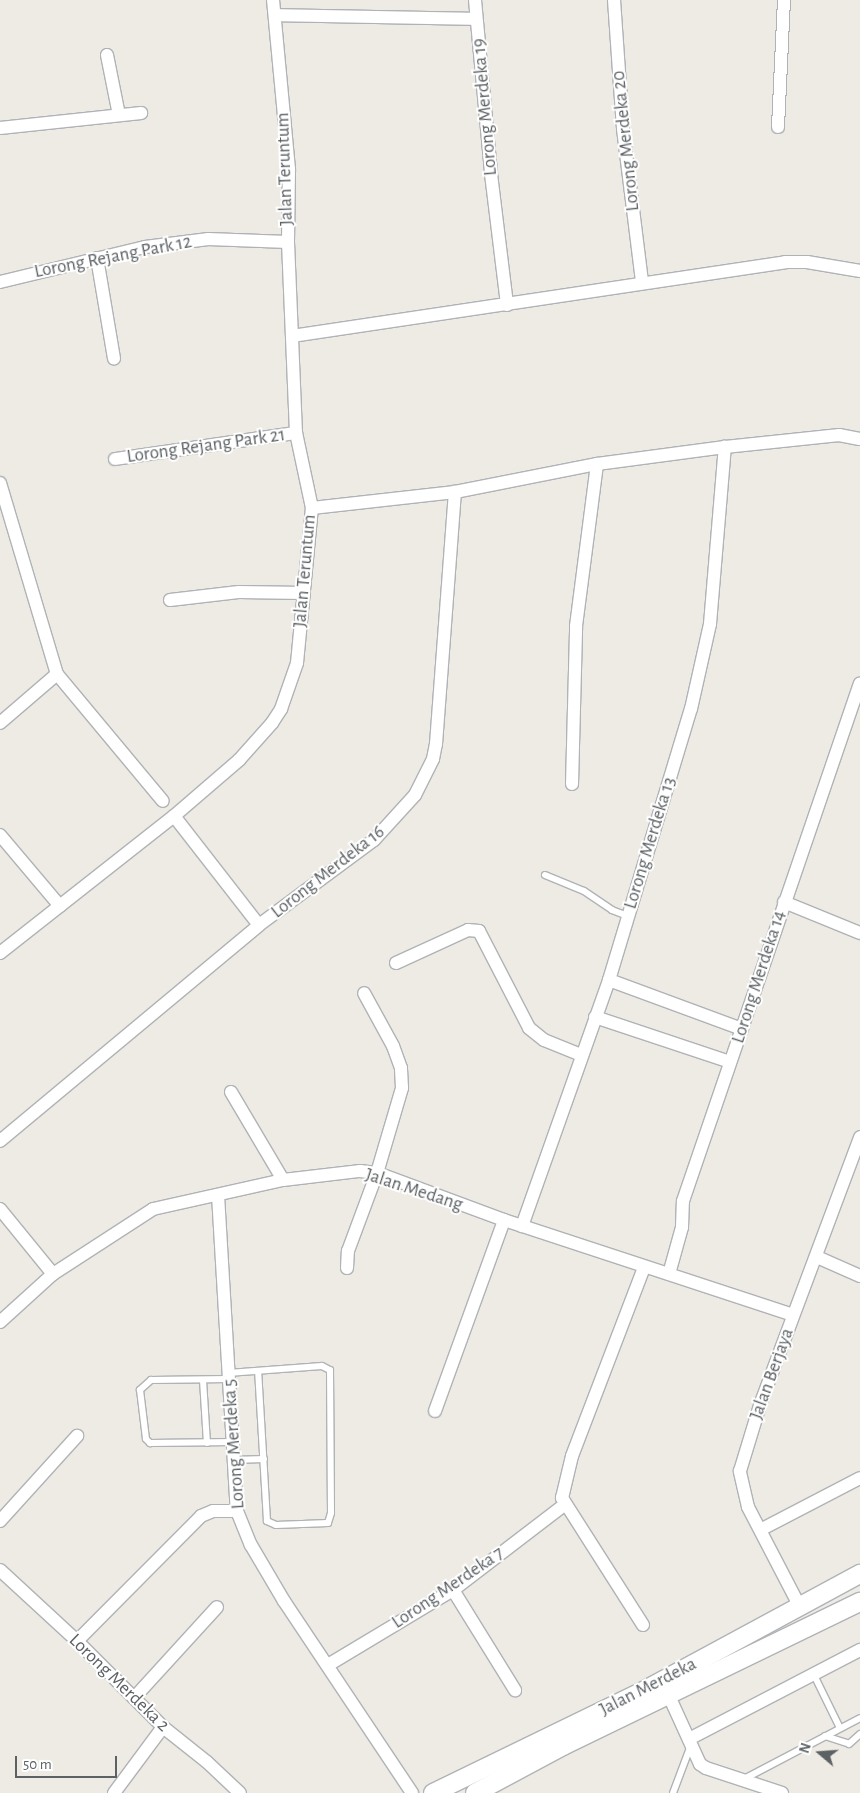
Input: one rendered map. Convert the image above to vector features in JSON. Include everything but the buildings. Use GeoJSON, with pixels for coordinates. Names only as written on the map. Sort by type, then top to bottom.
{"type":"FeatureCollection","features":[{"type":"Feature","properties":{"kind":"main road","name":"Jalan Merdeka"},"geometry":{"type":"LineString","coordinates":[[433,1793],[647,1689],[860,1574]]}},
{"type":"Feature","properties":{"kind":"main road","name":"Jalan Merdeka"},"geometry":{"type":"LineString","coordinates":[[476,1793],[562,1746],[669,1696],[860,1602]]}},
{"type":"Feature","properties":{"kind":"street","name":"Jalan Teruntum"},"geometry":{"type":"LineString","coordinates":[[0,953],[174,816],[245,753],[281,709],[297,663],[312,508],[296,433],[288,242],[289,169],[273,0]]}},
{"type":"Feature","properties":{"kind":"street"},"geometry":{"type":"LineString","coordinates":[[475,0],[476,19]]}},
{"type":"Feature","properties":{"kind":"street","name":"Lorong Merdeka 20"},"geometry":{"type":"LineString","coordinates":[[614,0],[623,129],[642,282]]}},
{"type":"Feature","properties":{"kind":"street"},"geometry":{"type":"LineString","coordinates":[[778,127],[784,0]]}},
{"type":"Feature","properties":{"kind":"street","name":"Lorong Merdeka 19"},"geometry":{"type":"LineString","coordinates":[[274,14],[476,19],[481,40],[491,174],[507,305]]}},
{"type":"Feature","properties":{"kind":"street"},"geometry":{"type":"LineString","coordinates":[[107,55],[119,115]]}},
{"type":"Feature","properties":{"kind":"street"},"geometry":{"type":"LineString","coordinates":[[0,128],[141,112]]}},
{"type":"Feature","properties":{"kind":"street","name":"Lorong Rejang Park 12"},"geometry":{"type":"LineString","coordinates":[[0,282],[145,247],[208,239],[288,242]]}},
{"type":"Feature","properties":{"kind":"street"},"geometry":{"type":"LineString","coordinates":[[97,258],[114,359]]}},
{"type":"Feature","properties":{"kind":"street"},"geometry":{"type":"LineString","coordinates":[[292,336],[785,262],[808,262],[860,271]]}},
{"type":"Feature","properties":{"kind":"street","name":"Lorong Rejang Park 21"},"geometry":{"type":"LineString","coordinates":[[115,459],[296,433]]}},
{"type":"Feature","properties":{"kind":"street"},"geometry":{"type":"LineString","coordinates":[[312,508],[455,492],[597,464],[725,447],[839,435],[860,439]]}},
{"type":"Feature","properties":{"kind":"street","name":"Lorong Merdeka 13"},"geometry":{"type":"LineString","coordinates":[[522,1226],[609,980],[691,709],[710,624],[725,447]]}},
{"type":"Feature","properties":{"kind":"street"},"geometry":{"type":"LineString","coordinates":[[572,784],[576,626],[597,464]]}},
{"type":"Feature","properties":{"kind":"street"},"geometry":{"type":"LineString","coordinates":[[0,483],[57,674],[163,801]]}},
{"type":"Feature","properties":{"kind":"street","name":"Lorong Merdeka 16"},"geometry":{"type":"LineString","coordinates":[[0,1142],[259,925],[374,840],[415,795],[428,772],[436,744],[455,492]]}},
{"type":"Feature","properties":{"kind":"street"},"geometry":{"type":"LineString","coordinates":[[170,600],[239,592],[304,593]]}},
{"type":"Feature","properties":{"kind":"street"},"geometry":{"type":"LineString","coordinates":[[0,723],[57,674]]}},
{"type":"Feature","properties":{"kind":"street","name":"Lorong Merdeka 14"},"geometry":{"type":"LineString","coordinates":[[669,1274],[682,1227],[683,1201],[860,683]]}},
{"type":"Feature","properties":{"kind":"street"},"geometry":{"type":"LineString","coordinates":[[174,816],[259,925]]}},
{"type":"Feature","properties":{"kind":"street"},"geometry":{"type":"LineString","coordinates":[[0,835],[60,906]]}},
{"type":"Feature","properties":{"kind":"street"},"geometry":{"type":"LineString","coordinates":[[784,902],[860,933]]}},
{"type":"Feature","properties":{"kind":"street"},"geometry":{"type":"LineString","coordinates":[[396,963],[468,930],[479,931],[529,1028],[544,1040],[581,1055]]}},
{"type":"Feature","properties":{"kind":"street"},"geometry":{"type":"LineString","coordinates":[[609,980],[742,1029]]}},
{"type":"Feature","properties":{"kind":"street"},"geometry":{"type":"LineString","coordinates":[[348,1268],[348,1251],[377,1173],[402,1088],[393,1046],[364,993]]}},
{"type":"Feature","properties":{"kind":"street"},"geometry":{"type":"LineString","coordinates":[[596,1017],[730,1062]]}},
{"type":"Feature","properties":{"kind":"street"},"geometry":{"type":"LineString","coordinates":[[230,1092],[282,1180]]}},
{"type":"Feature","properties":{"kind":"street","name":"Jalan Berjaya"},"geometry":{"type":"LineString","coordinates":[[800,1607],[762,1529],[748,1507],[740,1471],[793,1315],[817,1257],[860,1137]]}},
{"type":"Feature","properties":{"kind":"street","name":"Jalan Medang"},"geometry":{"type":"LineString","coordinates":[[0,1322],[53,1274],[153,1209],[282,1180],[343,1172],[377,1173],[504,1220],[793,1315]]}},
{"type":"Feature","properties":{"kind":"street","name":"Lorong Merdeka 5"},"geometry":{"type":"LineString","coordinates":[[218,1195],[237,1511],[251,1545],[284,1601],[412,1793]]}},
{"type":"Feature","properties":{"kind":"street"},"geometry":{"type":"LineString","coordinates":[[0,1209],[53,1274]]}},
{"type":"Feature","properties":{"kind":"street"},"geometry":{"type":"LineString","coordinates":[[435,1411],[504,1220]]}},
{"type":"Feature","properties":{"kind":"street"},"geometry":{"type":"LineString","coordinates":[[817,1257],[860,1276]]}},
{"type":"Feature","properties":{"kind":"street"},"geometry":{"type":"LineString","coordinates":[[644,1267],[562,1485],[564,1506],[644,1625]]}},
{"type":"Feature","properties":{"kind":"street"},"geometry":{"type":"LineString","coordinates":[[0,1521],[76,1436]]}},
{"type":"Feature","properties":{"kind":"street"},"geometry":{"type":"LineString","coordinates":[[762,1529],[860,1478]]}},
{"type":"Feature","properties":{"kind":"street","name":"Lorong Merdeka 7"},"geometry":{"type":"LineString","coordinates":[[328,1665],[453,1590],[564,1506]]}},
{"type":"Feature","properties":{"kind":"street"},"geometry":{"type":"LineString","coordinates":[[77,1640],[201,1516],[213,1510],[237,1511]]}},
{"type":"Feature","properties":{"kind":"street","name":"Lorong Merdeka 2"},"geometry":{"type":"LineString","coordinates":[[0,1570],[77,1640],[163,1728],[240,1793]]}},
{"type":"Feature","properties":{"kind":"street"},"geometry":{"type":"LineString","coordinates":[[453,1590],[515,1690]]}},
{"type":"Feature","properties":{"kind":"street"},"geometry":{"type":"LineString","coordinates":[[134,1698],[217,1608]]}},
{"type":"Feature","properties":{"kind":"street"},"geometry":{"type":"LineString","coordinates":[[690,1742],[860,1650]]}},
{"type":"Feature","properties":{"kind":"street"},"geometry":{"type":"LineString","coordinates":[[669,1696],[690,1742],[706,1768],[782,1793]]}},
{"type":"Feature","properties":{"kind":"street"},"geometry":{"type":"LineString","coordinates":[[114,1793],[163,1728]]}},
{"type":"Feature","properties":{"kind":"lane"},"geometry":{"type":"LineString","coordinates":[[545,875],[584,891],[612,910],[628,916]]}},
{"type":"Feature","properties":{"kind":"lane"},"geometry":{"type":"LineString","coordinates":[[232,1442],[150,1443],[146,1439],[140,1390],[151,1380],[203,1380],[258,1371],[322,1366],[330,1370],[331,1521],[322,1525],[276,1526],[267,1521],[258,1371]]}},
{"type":"Feature","properties":{"kind":"lane"},"geometry":{"type":"LineString","coordinates":[[203,1380],[207,1443]]}},
{"type":"Feature","properties":{"kind":"lane"},"geometry":{"type":"LineString","coordinates":[[233,1460],[264,1460]]}},
{"type":"Feature","properties":{"kind":"lane"},"geometry":{"type":"LineString","coordinates":[[814,1675],[840,1728]]}},
{"type":"Feature","properties":{"kind":"lane"},"geometry":{"type":"LineString","coordinates":[[741,1780],[860,1718]]}},
{"type":"Feature","properties":{"kind":"lane"},"geometry":{"type":"LineString","coordinates":[[825,1736],[849,1744],[860,1734]]}},
{"type":"Feature","properties":{"kind":"lane"},"geometry":{"type":"LineString","coordinates":[[673,1793],[690,1742]]}}]}
